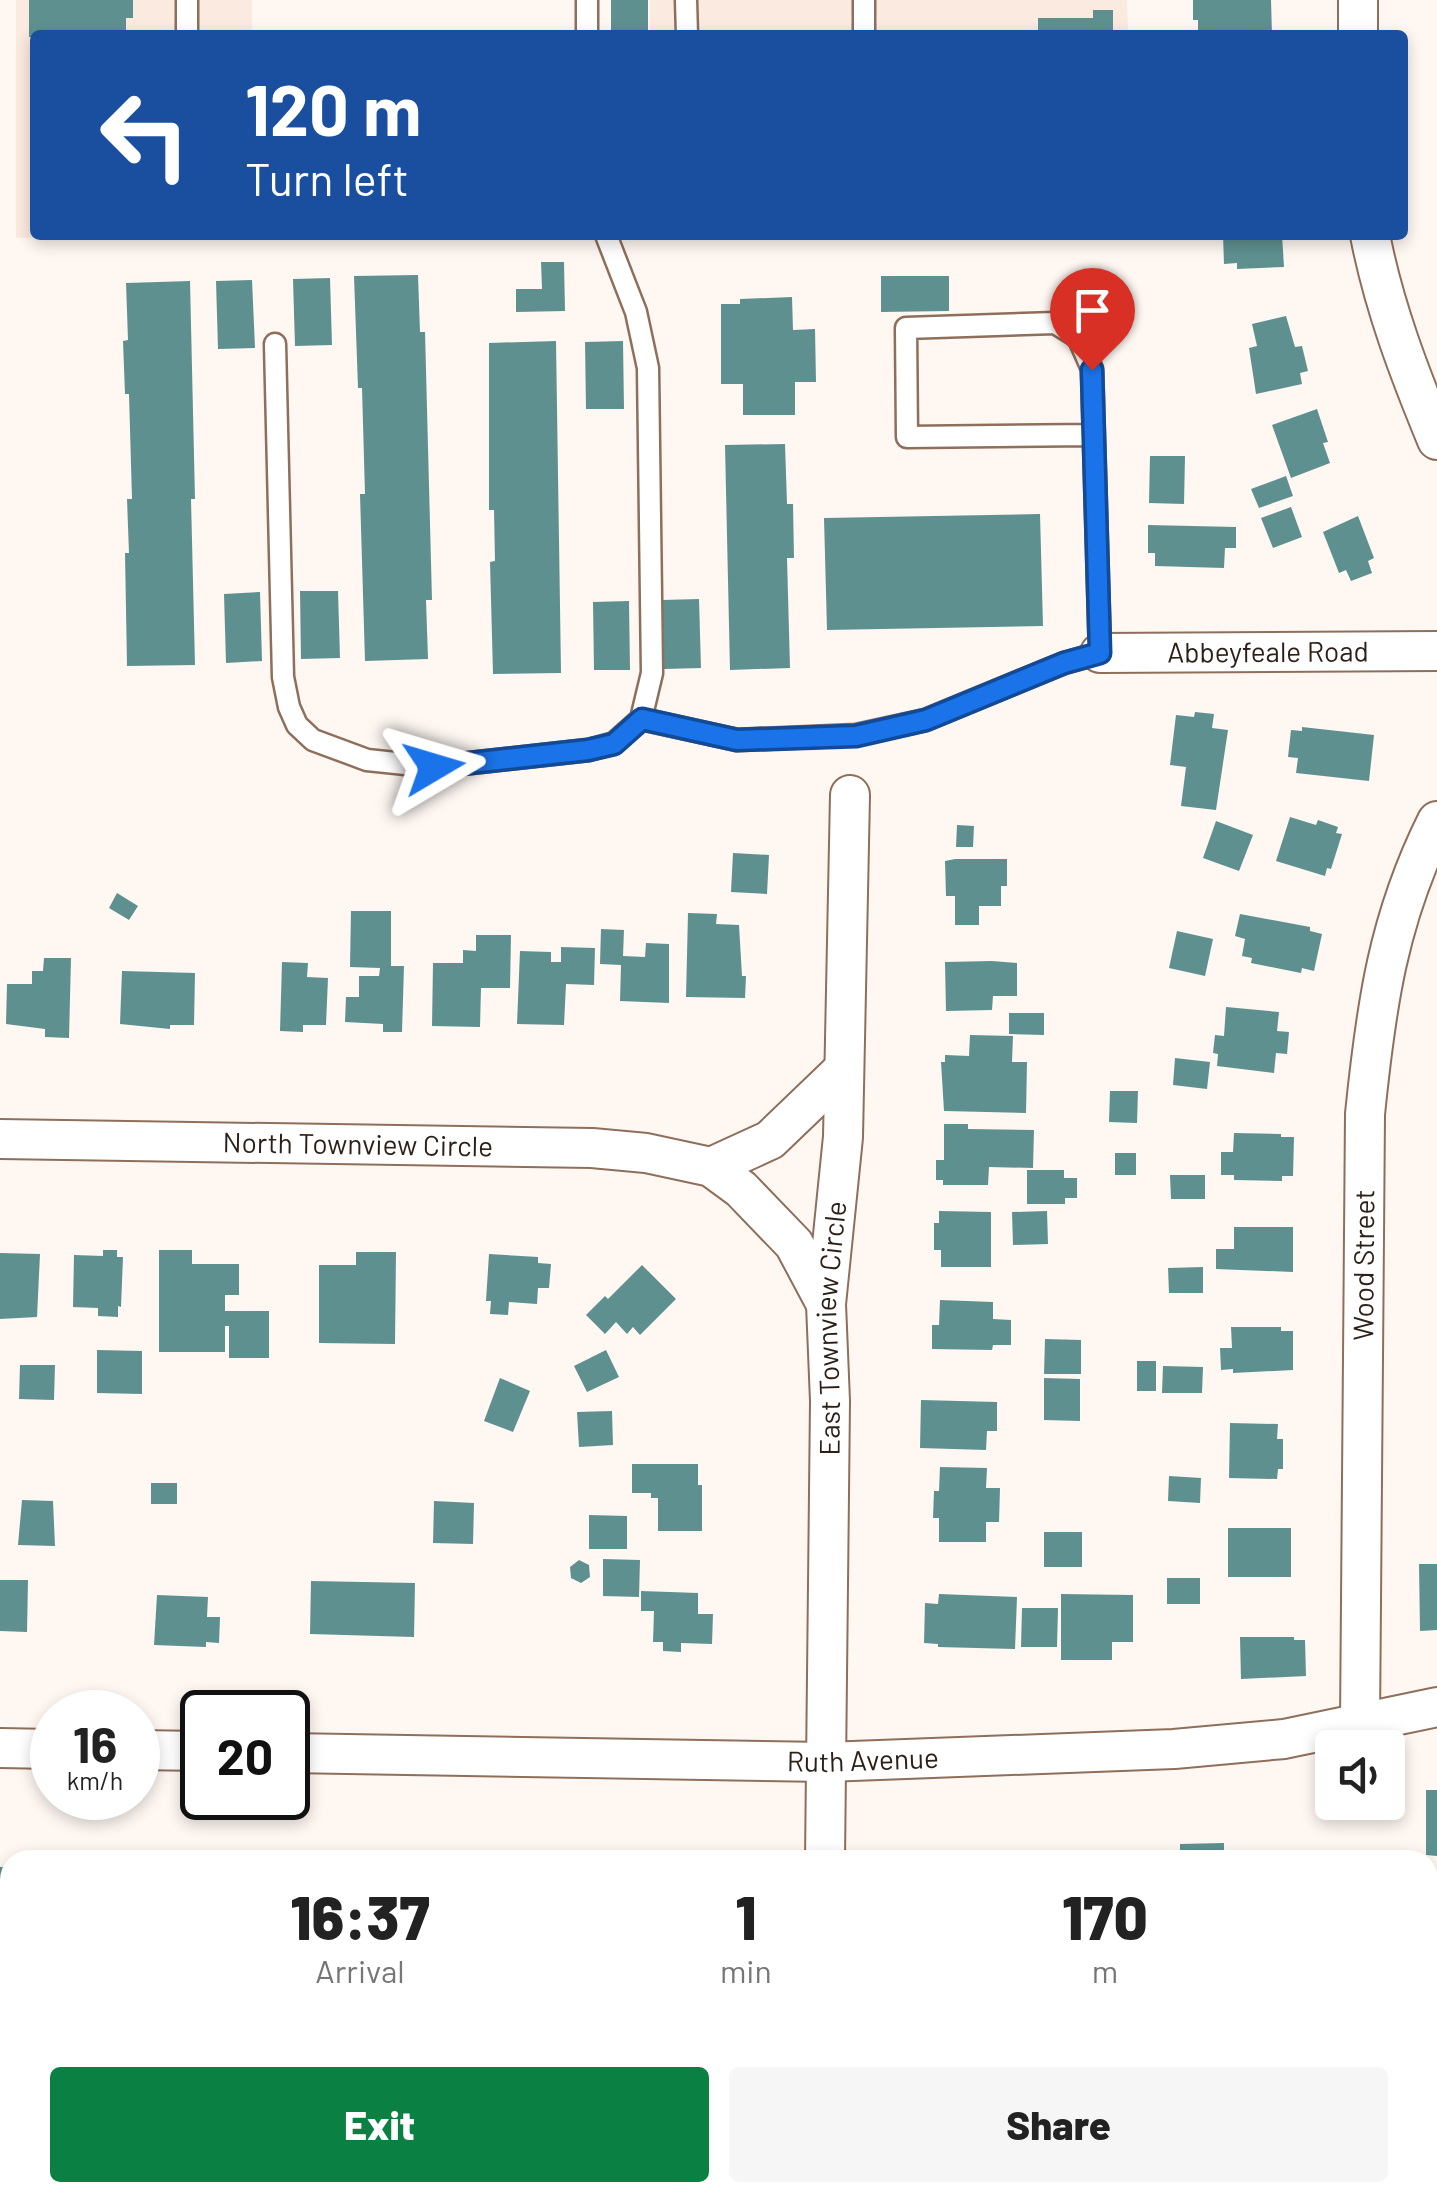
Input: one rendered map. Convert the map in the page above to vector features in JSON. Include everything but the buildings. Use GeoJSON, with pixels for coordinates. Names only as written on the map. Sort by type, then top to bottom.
{"type":"FeatureCollection","features":[{"type":"Feature","properties":{"kind":"street"},"geometry":{"type":"LineString","coordinates":[[1358,0],[1358,30]]}},
{"type":"Feature","properties":{"kind":"street"},"geometry":{"type":"LineString","coordinates":[[1371,240],[1402,354],[1437,440]]}},
{"type":"Feature","properties":{"kind":"street","name":"Abbeyfeale Road"},"geometry":{"type":"LineString","coordinates":[[1100,653],[1437,651]]}},
{"type":"Feature","properties":{"kind":"street","name":"East Townview Circle"},"geometry":{"type":"LineString","coordinates":[[825,1850],[830,1401],[826,1304],[843,1137],[850,795]]}},
{"type":"Feature","properties":{"kind":"street","name":"Wood Street"},"geometry":{"type":"LineString","coordinates":[[1360,1722],[1365,1114],[1388,948],[1412,872],[1437,820]]}},
{"type":"Feature","properties":{"kind":"street"},"geometry":{"type":"LineString","coordinates":[[711,1166],[770,1140],[844,1069]]}},
{"type":"Feature","properties":{"kind":"street","name":"North Townview Circle"},"geometry":{"type":"LineString","coordinates":[[0,1139],[592,1148],[646,1153],[711,1166],[741,1190],[794,1244],[826,1304]]}},
{"type":"Feature","properties":{"kind":"street","name":"Ruth Avenue"},"geometry":{"type":"LineString","coordinates":[[310,1753],[826,1762],[1174,1748],[1284,1739],[1437,1708]]}},
{"type":"Feature","properties":{"kind":"street"},"geometry":{"type":"LineString","coordinates":[[0,1748],[30,1749]]}},
{"type":"Feature","properties":{"kind":"lane"},"geometry":{"type":"LineString","coordinates":[[186,30],[187,0]]}},
{"type":"Feature","properties":{"kind":"lane"},"geometry":{"type":"LineString","coordinates":[[587,0],[587,30]]}},
{"type":"Feature","properties":{"kind":"lane"},"geometry":{"type":"LineString","coordinates":[[686,0],[687,30]]}},
{"type":"Feature","properties":{"kind":"lane"},"geometry":{"type":"LineString","coordinates":[[864,0],[864,30]]}},
{"type":"Feature","properties":{"kind":"lane"},"geometry":{"type":"LineString","coordinates":[[275,344],[283,677],[296,726],[312,740],[368,760],[434,767],[614,744],[642,719],[652,673],[648,368],[636,312],[608,240]]}},
{"type":"Feature","properties":{"kind":"lane"},"geometry":{"type":"LineString","coordinates":[[642,719],[737,740],[856,736],[926,720],[1064,663],[1100,653],[1092,370],[1078,336],[1055,323],[906,328],[906,436],[1092,435]]}},
{"type":"Feature","properties":{"kind":"shaded area"},"geometry":{"type":"Polygon","coordinates":[[[16,0],[252,0],[252,30],[30,30],[30,238],[16,238],[16,0]]]}},
{"type":"Feature","properties":{"kind":"shaded area"},"geometry":{"type":"Polygon","coordinates":[[[650,0],[1127,0],[1128,30],[650,30],[650,0]]]}},
{"type":"Feature","properties":{"kind":"route"},"geometry":{"type":"LineString","coordinates":[[434,767],[588,750],[614,744],[642,719],[737,740],[856,736],[926,720],[1064,663],[1100,653],[1092,370]]}}]}
